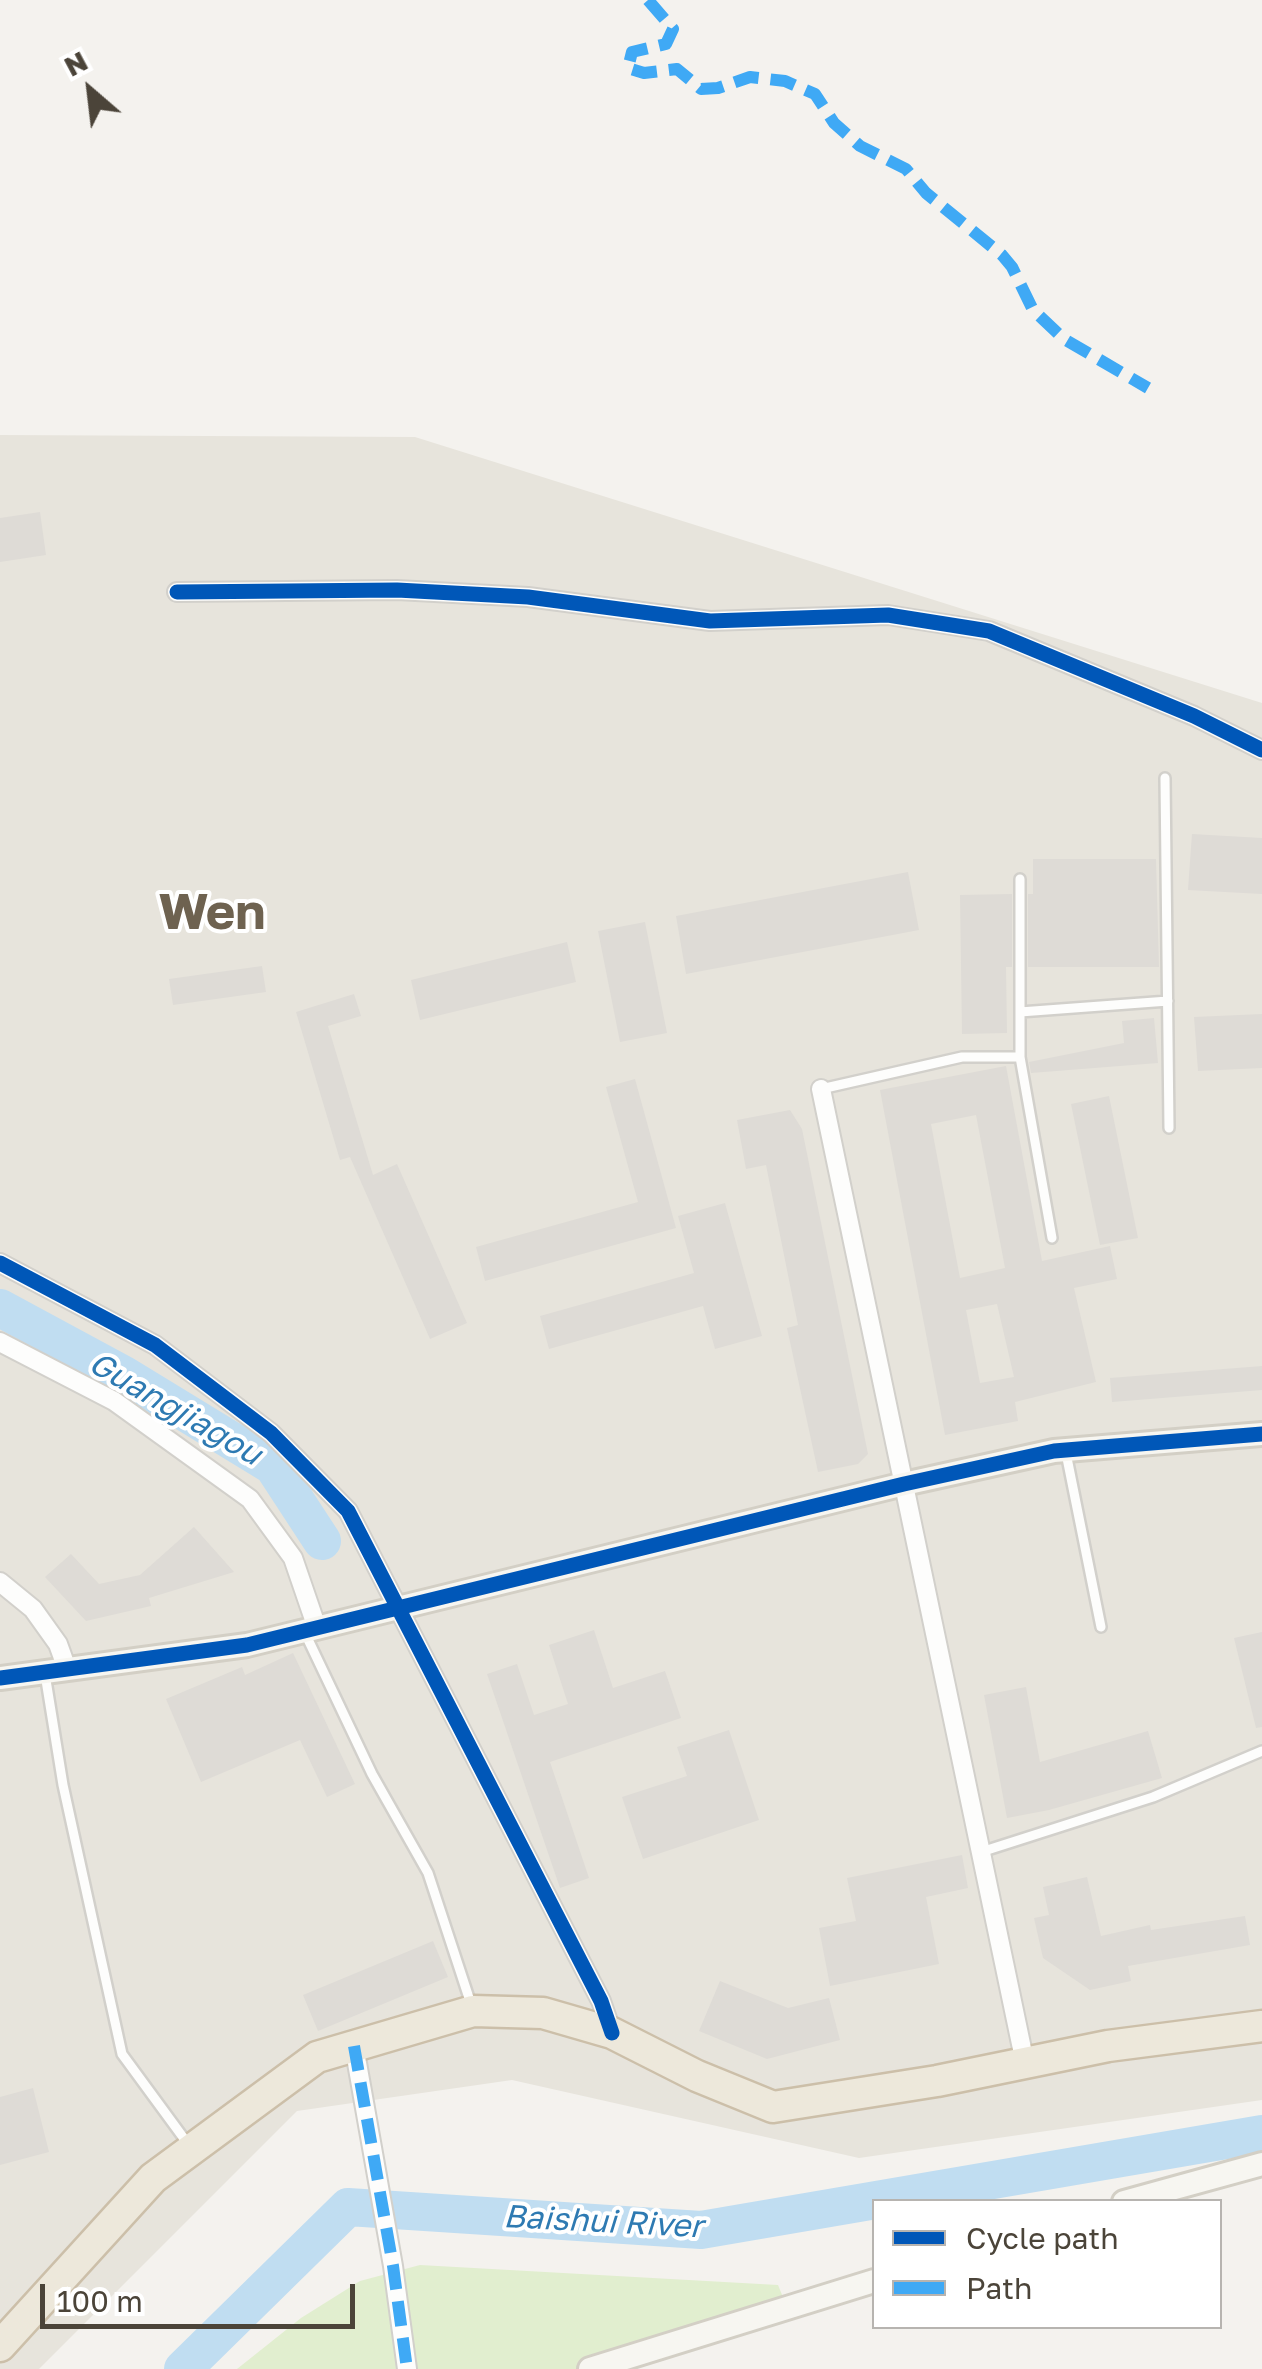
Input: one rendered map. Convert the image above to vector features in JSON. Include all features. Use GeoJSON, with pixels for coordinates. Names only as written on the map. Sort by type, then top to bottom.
{"type":"FeatureCollection","features":[{"type":"Feature","properties":{"kind":"highway"},"geometry":{"type":"LineString","coordinates":[[0,2346],[153,2178],[317,2057],[356,2058],[473,2011],[542,2013],[612,2034],[697,2076],[773,2107],[1108,2046],[1262,2026]]}},
{"type":"Feature","properties":{"kind":"street"},"geometry":{"type":"LineString","coordinates":[[178,592],[330,588],[528,597],[710,622],[888,615],[989,631],[1194,716],[1262,750]]}},
{"type":"Feature","properties":{"kind":"street"},"geometry":{"type":"LineString","coordinates":[[822,1089],[1026,2063]]}},
{"type":"Feature","properties":{"kind":"street"},"geometry":{"type":"LineString","coordinates":[[0,1264],[155,1345],[272,1432],[348,1511],[602,2001],[612,2034]]}},
{"type":"Feature","properties":{"kind":"street"},"geometry":{"type":"LineString","coordinates":[[0,1342],[114,1401],[250,1499],[294,1558],[311,1629]]}},
{"type":"Feature","properties":{"kind":"street"},"geometry":{"type":"LineString","coordinates":[[0,1678],[247,1645],[904,1484],[1066,1450],[1262,1434]]}},
{"type":"Feature","properties":{"kind":"street"},"geometry":{"type":"LineString","coordinates":[[0,1582],[33,1610],[58,1644],[56,1670]]}},
{"type":"Feature","properties":{"kind":"street"},"geometry":{"type":"LineString","coordinates":[[356,2058],[408,2369]]}},
{"type":"Feature","properties":{"kind":"street"},"geometry":{"type":"LineString","coordinates":[[1135,2199],[1262,2164]]}},
{"type":"Feature","properties":{"kind":"street"},"geometry":{"type":"LineString","coordinates":[[590,2369],[872,2282]]}},
{"type":"Feature","properties":{"kind":"lane"},"geometry":{"type":"LineString","coordinates":[[1166,778],[1169,1128]]}},
{"type":"Feature","properties":{"kind":"lane"},"geometry":{"type":"LineString","coordinates":[[1020,879],[1020,1056],[1052,1238]]}},
{"type":"Feature","properties":{"kind":"lane"},"geometry":{"type":"LineString","coordinates":[[1020,1012],[1168,1001]]}},
{"type":"Feature","properties":{"kind":"lane"},"geometry":{"type":"LineString","coordinates":[[822,1089],[962,1057],[1020,1056]]}},
{"type":"Feature","properties":{"kind":"lane"},"geometry":{"type":"LineString","coordinates":[[1066,1450],[1100,1627]]}},
{"type":"Feature","properties":{"kind":"lane"},"geometry":{"type":"LineString","coordinates":[[311,1629],[372,1774],[428,1873],[473,2011]]}},
{"type":"Feature","properties":{"kind":"lane"},"geometry":{"type":"LineString","coordinates":[[56,1670],[62,1785],[122,2054],[192,2149]]}},
{"type":"Feature","properties":{"kind":"lane"},"geometry":{"type":"LineString","coordinates":[[981,1852],[1153,1797],[1262,1751]]}},
{"type":"Feature","properties":{"kind":"shaded area"},"geometry":{"type":"Polygon","coordinates":[[[0,435],[415,437],[1262,703],[1262,2100],[859,2158],[512,2080],[297,2111],[39,2369],[0,2369],[0,435]]]}},
{"type":"Feature","properties":{"kind":"green space"},"geometry":{"type":"Polygon","coordinates":[[[420,2265],[778,2285],[789,2312],[603,2369],[237,2369],[301,2318],[360,2281],[420,2265]]]}},
{"type":"Feature","properties":{"kind":"building"},"geometry":{"type":"Polygon","coordinates":[[[40,512],[46,555],[0,562],[0,518],[40,512]]]}},
{"type":"Feature","properties":{"kind":"building"},"geometry":{"type":"Polygon","coordinates":[[[1192,834],[1262,838],[1262,894],[1188,890],[1192,834]]]}},
{"type":"Feature","properties":{"kind":"building"},"geometry":{"type":"Polygon","coordinates":[[[1033,859],[1156,859],[1159,967],[1028,967],[1028,894],[1033,894],[1033,859]]]}},
{"type":"Feature","properties":{"kind":"building"},"geometry":{"type":"Polygon","coordinates":[[[908,872],[919,930],[686,974],[676,916],[908,872]]]}},
{"type":"Feature","properties":{"kind":"building"},"geometry":{"type":"Polygon","coordinates":[[[1012,894],[1012,967],[1006,967],[1007,1033],[962,1034],[960,895],[1012,894]]]}},
{"type":"Feature","properties":{"kind":"building"},"geometry":{"type":"Polygon","coordinates":[[[645,922],[667,1033],[620,1042],[598,931],[645,922]]]}},
{"type":"Feature","properties":{"kind":"building"},"geometry":{"type":"Polygon","coordinates":[[[567,942],[576,982],[420,1020],[411,980],[567,942]]]}},
{"type":"Feature","properties":{"kind":"building"},"geometry":{"type":"Polygon","coordinates":[[[262,966],[266,992],[173,1005],[169,979],[262,966]]]}},
{"type":"Feature","properties":{"kind":"building"},"geometry":{"type":"Polygon","coordinates":[[[354,994],[361,1016],[328,1026],[373,1175],[397,1164],[467,1323],[430,1339],[350,1157],[340,1160],[296,1012],[354,994]]]}},
{"type":"Feature","properties":{"kind":"building"},"geometry":{"type":"Polygon","coordinates":[[[1262,1014],[1262,1068],[1198,1071],[1194,1017],[1262,1014]]]}},
{"type":"Feature","properties":{"kind":"building"},"geometry":{"type":"Polygon","coordinates":[[[1154,1018],[1158,1063],[1031,1073],[1029,1062],[1124,1043],[1122,1021],[1154,1018]]]}},
{"type":"Feature","properties":{"kind":"building"},"geometry":{"type":"Polygon","coordinates":[[[1006,1066],[1042,1261],[1110,1246],[1117,1279],[1074,1288],[1096,1382],[1015,1402],[1018,1421],[945,1435],[880,1090],[1006,1066]],[[976,1115],[931,1124],[960,1278],[1005,1268],[976,1115]],[[997,1304],[966,1310],[980,1383],[1014,1377],[997,1304]]]}},
{"type":"Feature","properties":{"kind":"building"},"geometry":{"type":"Polygon","coordinates":[[[635,1079],[676,1228],[485,1281],[476,1247],[638,1202],[606,1087],[635,1079]]]}},
{"type":"Feature","properties":{"kind":"building"},"geometry":{"type":"Polygon","coordinates":[[[1109,1096],[1138,1238],[1100,1245],[1071,1104],[1109,1096]]]}},
{"type":"Feature","properties":{"kind":"building"},"geometry":{"type":"Polygon","coordinates":[[[790,1110],[802,1129],[868,1454],[858,1464],[818,1472],[787,1328],[798,1325],[766,1165],[746,1169],[737,1120],[790,1110]]]}},
{"type":"Feature","properties":{"kind":"building"},"geometry":{"type":"Polygon","coordinates":[[[725,1203],[762,1336],[715,1349],[703,1306],[549,1349],[540,1316],[694,1273],[678,1216],[725,1203]]]}},
{"type":"Feature","properties":{"kind":"building"},"geometry":{"type":"Polygon","coordinates":[[[1262,1366],[1262,1390],[1112,1402],[1110,1378],[1262,1366]]]}},
{"type":"Feature","properties":{"kind":"building"},"geometry":{"type":"Polygon","coordinates":[[[194,1527],[234,1572],[149,1598],[151,1606],[86,1621],[45,1577],[71,1554],[99,1584],[140,1575],[194,1527]]]}},
{"type":"Feature","properties":{"kind":"building"},"geometry":{"type":"Polygon","coordinates":[[[594,1630],[613,1688],[665,1671],[681,1718],[550,1762],[589,1878],[560,1888],[487,1674],[517,1664],[534,1715],[568,1704],[549,1645],[594,1630]]]}},
{"type":"Feature","properties":{"kind":"building"},"geometry":{"type":"Polygon","coordinates":[[[1262,1632],[1262,1727],[1256,1728],[1234,1638],[1262,1632]]]}},
{"type":"Feature","properties":{"kind":"building"},"geometry":{"type":"Polygon","coordinates":[[[293,1653],[355,1784],[327,1797],[300,1740],[201,1782],[166,1699],[242,1667],[245,1675],[293,1653]]]}},
{"type":"Feature","properties":{"kind":"building"},"geometry":{"type":"Polygon","coordinates":[[[1026,1687],[1040,1762],[1148,1731],[1162,1778],[1007,1818],[984,1695],[1026,1687]]]}},
{"type":"Feature","properties":{"kind":"building"},"geometry":{"type":"Polygon","coordinates":[[[729,1730],[759,1820],[643,1859],[622,1797],[687,1776],[677,1747],[729,1730]]]}},
{"type":"Feature","properties":{"kind":"building"},"geometry":{"type":"Polygon","coordinates":[[[962,1855],[968,1888],[926,1897],[939,1964],[830,1986],[819,1928],[856,1921],[847,1878],[962,1855]]]}},
{"type":"Feature","properties":{"kind":"building"},"geometry":{"type":"Polygon","coordinates":[[[1087,1877],[1101,1936],[1150,1925],[1151,1930],[1245,1916],[1250,1945],[1128,1966],[1131,1981],[1090,1990],[1043,1958],[1034,1918],[1049,1915],[1043,1887],[1087,1877]]]}},
{"type":"Feature","properties":{"kind":"building"},"geometry":{"type":"Polygon","coordinates":[[[433,1941],[448,1977],[318,2031],[303,1995],[433,1941]]]}},
{"type":"Feature","properties":{"kind":"building"},"geometry":{"type":"Polygon","coordinates":[[[720,1981],[788,2008],[829,1998],[840,2040],[767,2059],[699,2031],[720,1981]]]}},
{"type":"Feature","properties":{"kind":"building"},"geometry":{"type":"Polygon","coordinates":[[[33,2088],[49,2152],[0,2165],[0,2097],[33,2088]]]}},
{"type":"Feature","properties":{"kind":"waterway","name":"Guangjiagou"},"geometry":{"type":"LineString","coordinates":[[0,1308],[124,1375],[273,1466],[322,1541]]}},
{"type":"Feature","properties":{"kind":"waterway","name":"Baishui River"},"geometry":{"type":"LineString","coordinates":[[882,2199],[1262,2134]]}},
{"type":"Feature","properties":{"kind":"waterway","name":"Baishui River"},"geometry":{"type":"LineString","coordinates":[[183,2369],[348,2207],[701,2230],[872,2201]]}},
{"type":"Feature","properties":{"kind":"marked path"},"geometry":{"type":"LineString","coordinates":[[648,0],[673,29],[666,44],[632,52],[628,68],[644,73],[677,69],[701,89],[718,88],[750,77],[785,81],[815,94],[834,123],[860,146],[906,169],[926,193],[1002,255],[1033,310],[1064,339],[1148,388]]}},
{"type":"Feature","properties":{"kind":"marked path"},"geometry":{"type":"LineString","coordinates":[[354,2046],[407,2369]]}},
{"type":"Feature","properties":{"kind":"cycle path"},"geometry":{"type":"LineString","coordinates":[[177,592],[397,590],[528,597],[710,621],[888,615],[989,631],[1194,716],[1262,750]]}},
{"type":"Feature","properties":{"kind":"cycle path"},"geometry":{"type":"LineString","coordinates":[[0,1263],[155,1345],[271,1433],[348,1511],[601,2001],[612,2033]]}},
{"type":"Feature","properties":{"kind":"cycle path"},"geometry":{"type":"LineString","coordinates":[[0,1678],[247,1645],[1054,1451],[1262,1434]]}},
{"type":"Feature","properties":{"kind":"district","name":"Wen"},"geometry":{"type":"Point","coordinates":[212,913]}}]}
